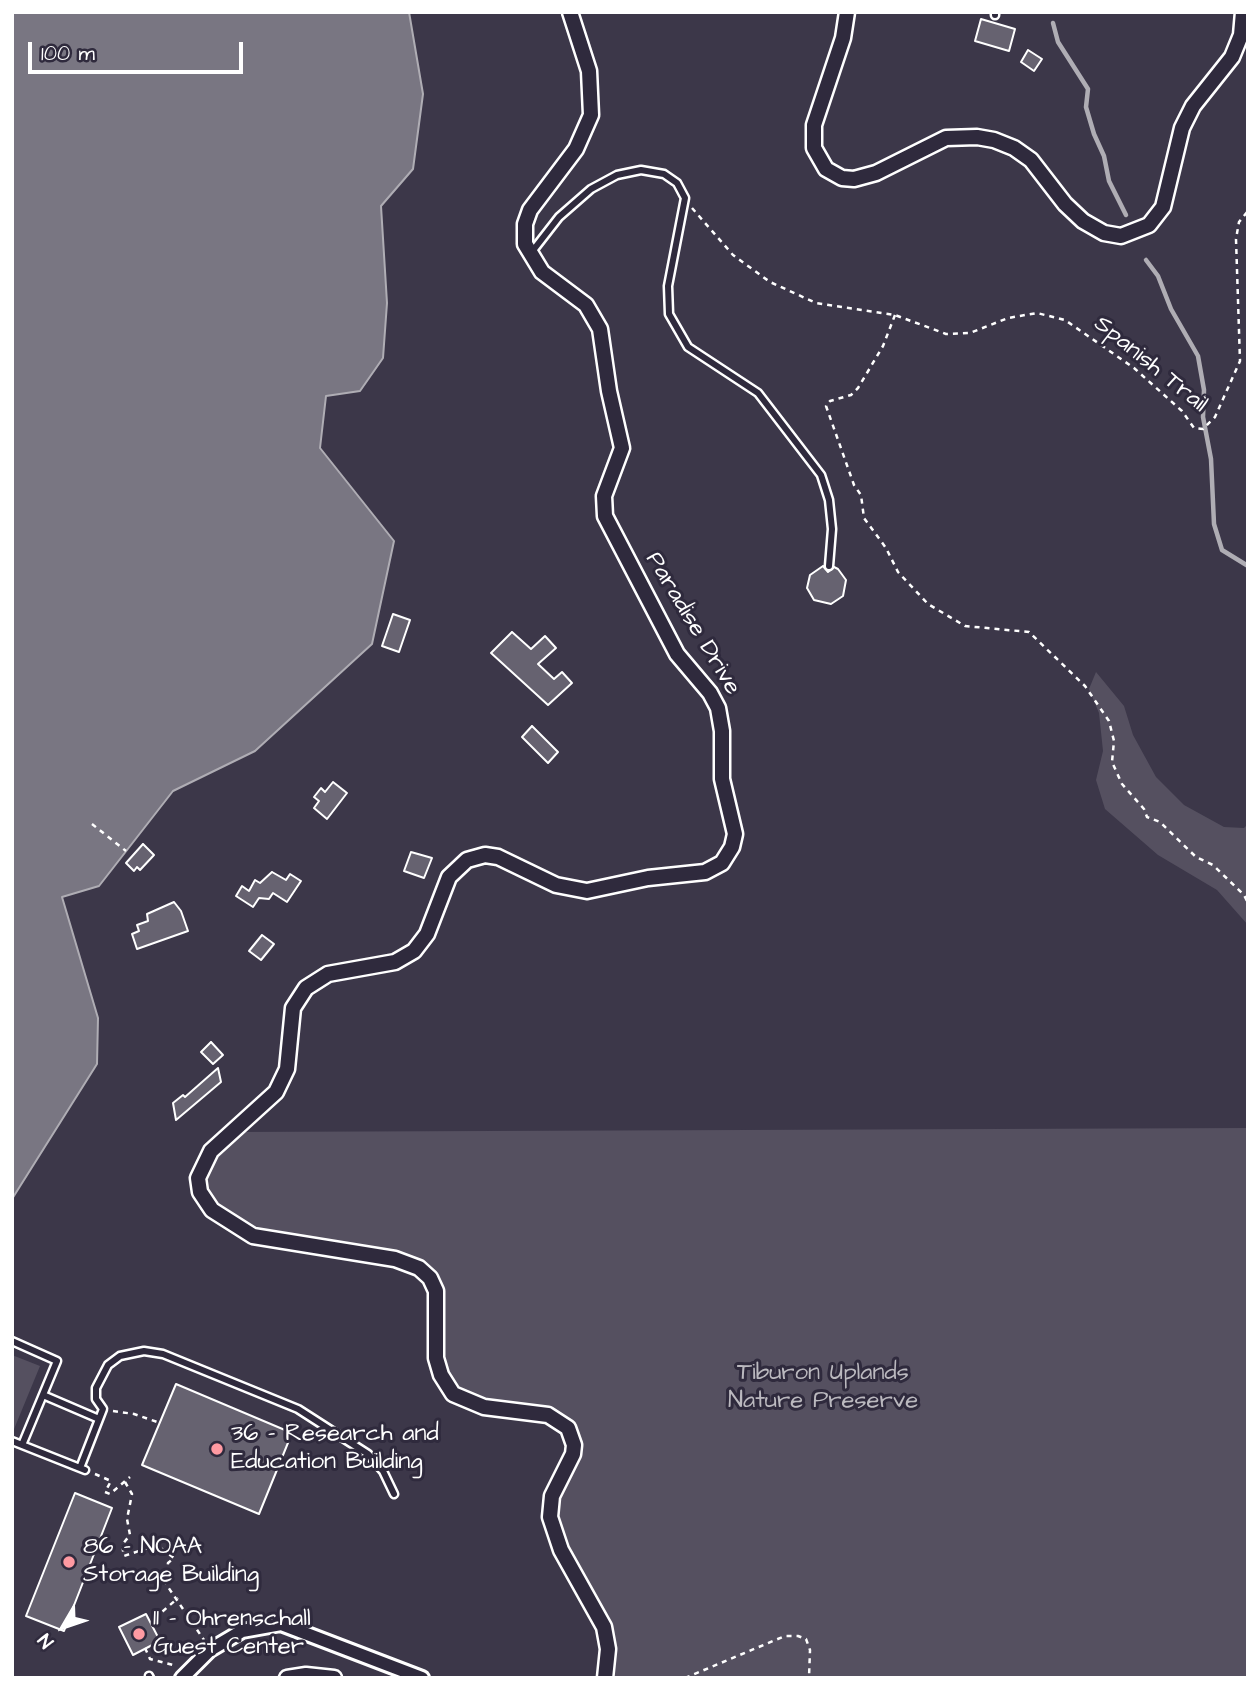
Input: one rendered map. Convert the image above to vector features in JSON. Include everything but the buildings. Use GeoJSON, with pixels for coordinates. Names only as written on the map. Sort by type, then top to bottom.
{"type":"FeatureCollection","features":[{"type":"Feature","properties":{"kind":"street"},"geometry":{"type":"LineString","coordinates":[[530,255],[524,238],[526,217],[537,198],[576,149],[592,107],[589,71],[570,12]]}},
{"type":"Feature","properties":{"kind":"street"},"geometry":{"type":"LineString","coordinates":[[848,12],[843,38],[814,125],[816,155],[826,169],[842,178],[855,179],[876,173],[946,138],[977,137],[994,140],[1014,148],[1031,160],[1070,210],[1083,221],[1104,233],[1121,236],[1143,229],[1159,214],[1168,192],[1182,128],[1194,106],[1232,57],[1241,35],[1244,12]]}},
{"type":"Feature","properties":{"kind":"street","name":"Paradise Drive"},"geometry":{"type":"LineString","coordinates":[[530,255],[542,272],[586,305],[600,329],[607,382],[622,439],[619,462],[604,496],[605,516],[677,654],[718,708],[722,732],[722,779],[735,834],[733,847],[722,863],[705,872],[648,878],[587,891],[556,885],[491,856],[473,857],[462,863],[449,877],[427,934],[414,951],[395,962],[328,974],[301,994],[291,1016],[288,1061],[281,1084],[263,1107],[211,1151],[200,1171],[198,1185],[203,1199],[212,1210],[253,1236],[395,1259],[419,1268],[430,1278],[436,1291],[436,1358],[441,1374],[453,1394],[484,1407],[548,1415],[568,1428],[572,1435],[573,1454],[552,1496],[550,1517],[561,1550],[604,1627],[608,1649],[604,1678]]}},
{"type":"Feature","properties":{"kind":"street"},"geometry":{"type":"LineString","coordinates":[[184,1675],[210,1650],[243,1631],[281,1625],[422,1678]]}},
{"type":"Feature","properties":{"kind":"street"},"geometry":{"type":"LineString","coordinates":[[287,1678],[306,1675],[334,1678]]}},
{"type":"Feature","properties":{"kind":"lane"},"geometry":{"type":"LineString","coordinates":[[530,255],[559,217],[591,190],[617,174],[641,170],[664,174],[677,183],[685,198],[668,286],[669,314],[688,346],[758,393],[821,475],[829,500],[832,529],[829,566]]}},
{"type":"Feature","properties":{"kind":"lane"},"geometry":{"type":"LineString","coordinates":[[12,1341],[57,1361],[22,1445]]}},
{"type":"Feature","properties":{"kind":"lane"},"geometry":{"type":"LineString","coordinates":[[12,1441],[83,1469],[103,1409],[96,1399],[96,1388],[108,1365],[120,1356],[144,1351],[163,1354],[298,1409],[368,1454],[383,1471],[394,1494]]}},
{"type":"Feature","properties":{"kind":"lane"},"geometry":{"type":"LineString","coordinates":[[43,1395],[99,1419]]}},
{"type":"Feature","properties":{"kind":"path","name":"Spanish Trail"},"geometry":{"type":"LineString","coordinates":[[685,198],[733,255],[770,282],[816,303],[895,315],[946,334],[970,333],[1008,318],[1037,313],[1065,320],[1134,368],[1182,411],[1194,428],[1203,429],[1215,417],[1240,361],[1236,239],[1239,222],[1248,211]]}},
{"type":"Feature","properties":{"kind":"path"},"geometry":{"type":"LineString","coordinates":[[895,315],[878,357],[858,388],[851,395],[830,401],[825,406],[854,485],[861,495],[864,518],[886,548],[898,572],[928,604],[965,626],[1029,632],[1085,686],[1109,721],[1114,741],[1112,762],[1122,784],[1144,809],[1147,817],[1160,822],[1196,857],[1213,865],[1244,895],[1248,903]]}},
{"type":"Feature","properties":{"kind":"path"},"geometry":{"type":"LineString","coordinates":[[92,824],[126,852]]}},
{"type":"Feature","properties":{"kind":"path"},"geometry":{"type":"LineString","coordinates":[[103,1409],[134,1414],[160,1423]]}},
{"type":"Feature","properties":{"kind":"path"},"geometry":{"type":"LineString","coordinates":[[83,1469],[111,1481],[105,1492],[110,1494],[130,1477]]}},
{"type":"Feature","properties":{"kind":"path"},"geometry":{"type":"LineString","coordinates":[[125,1482],[132,1494],[127,1519],[130,1535],[122,1545],[124,1556],[157,1545],[174,1558],[169,1563],[166,1584],[178,1598],[210,1650]]}},
{"type":"Feature","properties":{"kind":"path"},"geometry":{"type":"LineString","coordinates":[[155,1618],[178,1598]]}},
{"type":"Feature","properties":{"kind":"path"},"geometry":{"type":"LineString","coordinates":[[685,1678],[785,1636],[806,1639],[810,1650],[809,1678]]}},
{"type":"Feature","properties":{"kind":"path"},"geometry":{"type":"LineString","coordinates":[[145,1648],[150,1659],[177,1666],[184,1675]]}},
{"type":"Feature","properties":{"kind":"path"},"geometry":{"type":"LineString","coordinates":[[636,1678],[667,1678]]}},
{"type":"Feature","properties":{"kind":"green space"},"geometry":{"type":"Polygon","coordinates":[[[1096,672],[1124,706],[1133,735],[1156,777],[1184,805],[1224,827],[1244,828],[1248,824],[1248,925],[1217,890],[1158,855],[1105,809],[1096,780],[1103,751],[1099,713],[1089,689],[1096,672]]]}},
{"type":"Feature","properties":{"kind":"green space","name":"Tiburon Uplands Nature Preserve"},"geometry":{"type":"Polygon","coordinates":[[[1248,1128],[1248,1678],[605,1678],[608,1649],[550,1517],[573,1454],[563,1423],[484,1407],[444,1381],[438,1320],[425,1272],[286,1243],[226,1222],[198,1178],[233,1132],[1248,1128]]]}},
{"type":"Feature","properties":{"kind":"green space"},"geometry":{"type":"Polygon","coordinates":[[[12,1355],[40,1366],[12,1434],[12,1355]]]}},
{"type":"Feature","properties":{"kind":"shaded area"},"geometry":{"type":"Polygon","coordinates":[[[12,12],[409,12],[423,94],[413,169],[381,206],[387,303],[383,358],[360,391],[326,396],[320,448],[394,541],[372,644],[255,751],[173,791],[99,886],[62,897],[98,1018],[97,1064],[12,1199],[12,12]]]}},
{"type":"Feature","properties":{"kind":"waterway"},"geometry":{"type":"LineString","coordinates":[[1053,23],[1058,42],[1088,89],[1086,107],[1094,134],[1104,156],[1109,181],[1126,215]]}},
{"type":"Feature","properties":{"kind":"waterway"},"geometry":{"type":"LineString","coordinates":[[1146,260],[1158,276],[1171,309],[1198,356],[1204,390],[1203,417],[1211,459],[1214,524],[1222,550],[1248,566]]}},
{"type":"Feature","properties":{"kind":"place","name":"36 - Research and Education Building"},"geometry":{"type":"Point","coordinates":[217,1449]}},
{"type":"Feature","properties":{"kind":"place","name":"86 - NOAA Storage Building"},"geometry":{"type":"Point","coordinates":[69,1562]}},
{"type":"Feature","properties":{"kind":"place","name":"11 - Ohrenschall Guest Center"},"geometry":{"type":"Point","coordinates":[139,1634]}}]}
